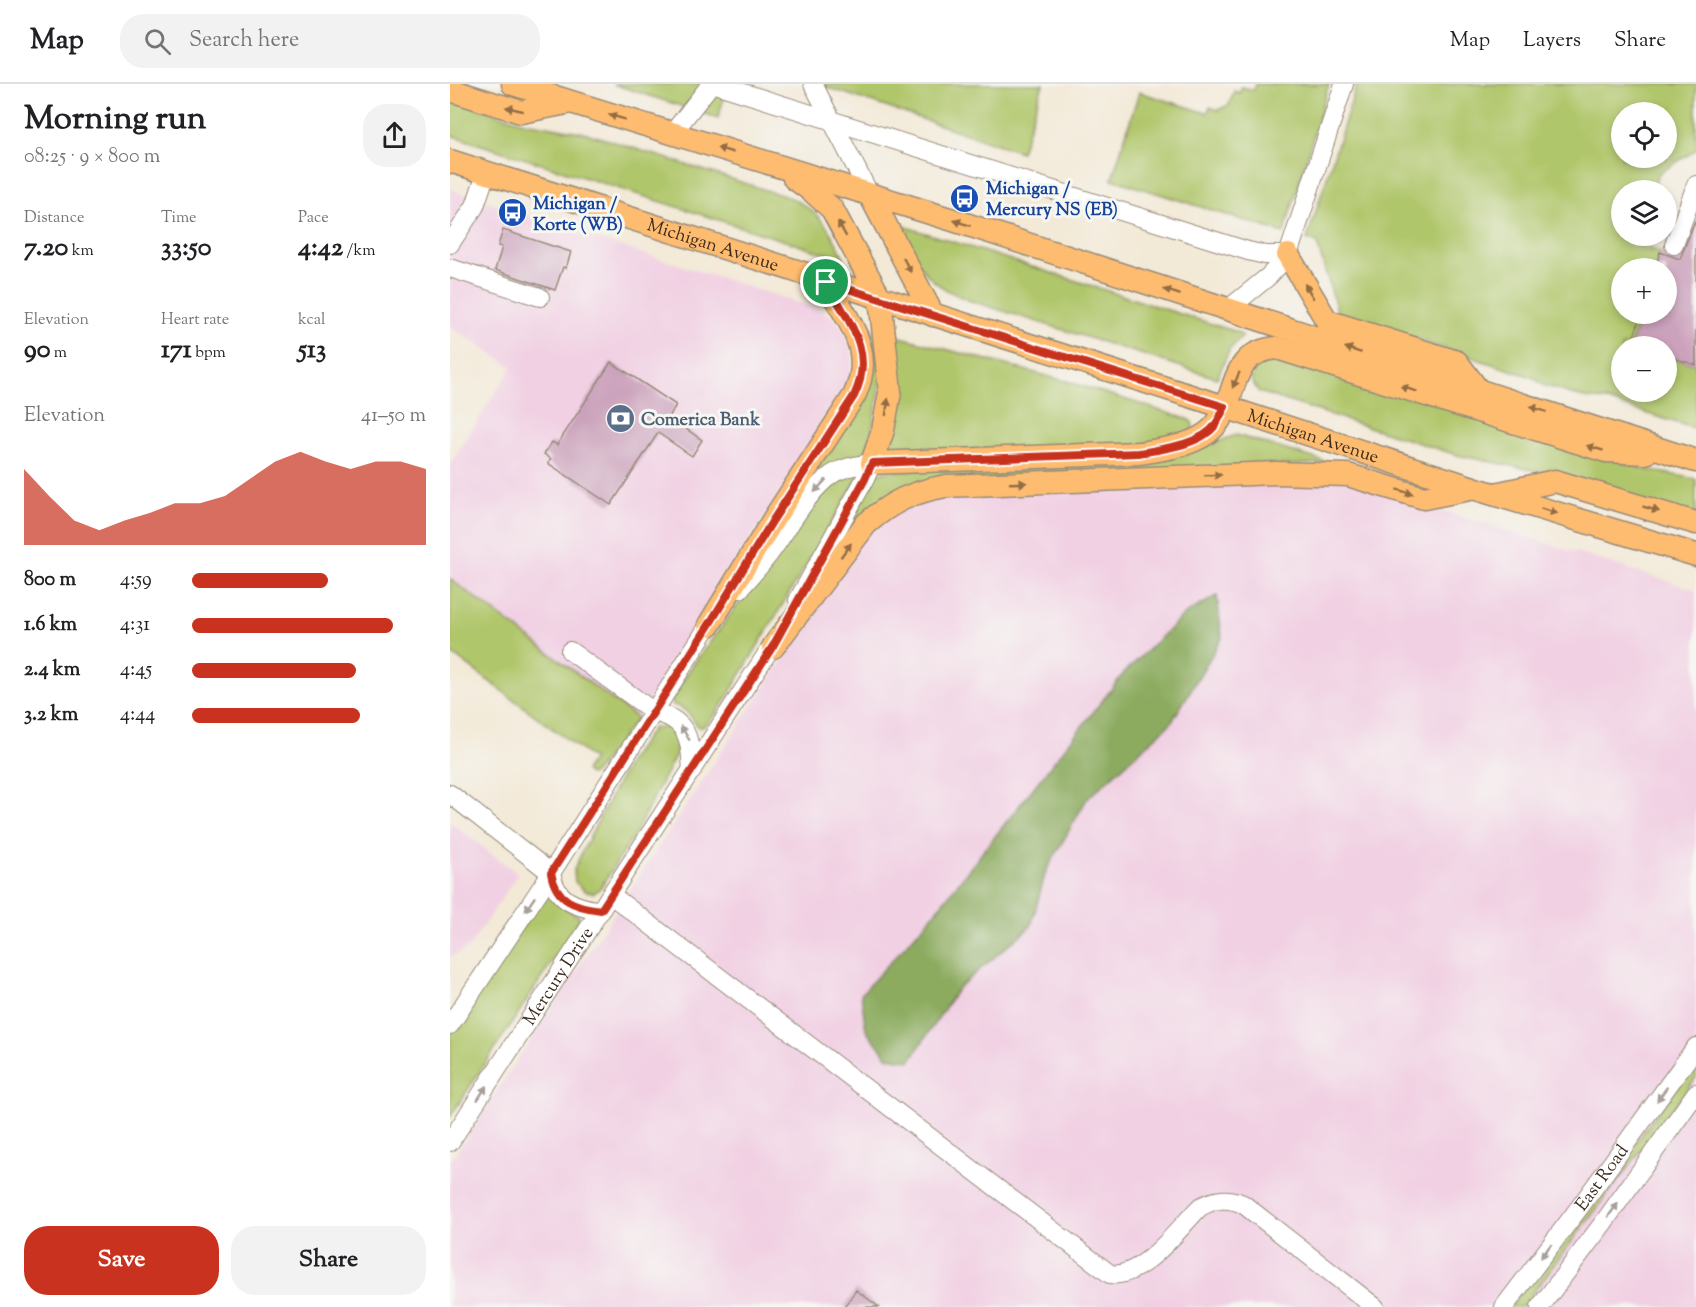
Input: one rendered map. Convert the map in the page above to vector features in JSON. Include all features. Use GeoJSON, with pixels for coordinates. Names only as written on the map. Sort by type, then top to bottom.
{"type":"FeatureCollection","features":[{"type":"Feature","properties":{"kind":"main road"},"geometry":{"type":"LineString","coordinates":[[513,84],[870,195],[1696,461]]}},
{"type":"Feature","properties":{"kind":"main road"},"geometry":{"type":"LineString","coordinates":[[450,90],[521,112],[572,103]]}},
{"type":"Feature","properties":{"kind":"main road","name":"Michigan Avenue"},"geometry":{"type":"LineString","coordinates":[[450,161],[1483,491],[1696,555]]}},
{"type":"Feature","properties":{"kind":"main road"},"geometry":{"type":"LineString","coordinates":[[778,166],[832,209],[880,298],[890,392],[883,430],[872,463],[1139,453],[1171,448],[1202,436],[1215,426],[1236,378],[1251,356],[1262,349],[1277,348],[1606,451],[1674,453]]}},
{"type":"Feature","properties":{"kind":"main road"},"geometry":{"type":"LineString","coordinates":[[870,195],[933,315]]}},
{"type":"Feature","properties":{"kind":"main road"},"geometry":{"type":"LineString","coordinates":[[1288,255],[1328,321],[1456,362],[1478,390]]}},
{"type":"Feature","properties":{"kind":"main road"},"geometry":{"type":"LineString","coordinates":[[709,625],[860,384],[863,375],[863,354],[826,282]]}},
{"type":"Feature","properties":{"kind":"main road"},"geometry":{"type":"LineString","coordinates":[[773,646],[866,524],[881,511],[909,495],[923,490],[957,485],[1276,473],[1348,475],[1424,498],[1555,481],[1696,523]]}},
{"type":"Feature","properties":{"kind":"main road"},"geometry":{"type":"LineString","coordinates":[[1657,543],[1696,570]]}},
{"type":"Feature","properties":{"kind":"street"},"geometry":{"type":"LineString","coordinates":[[672,134],[713,84],[1248,251],[1265,255],[1288,255]]}},
{"type":"Feature","properties":{"kind":"street"},"geometry":{"type":"LineString","coordinates":[[813,84],[870,195]]}},
{"type":"Feature","properties":{"kind":"street"},"geometry":{"type":"LineString","coordinates":[[1227,310],[1269,276],[1288,255],[1344,84]]}},
{"type":"Feature","properties":{"kind":"street"},"geometry":{"type":"LineString","coordinates":[[450,244],[475,206],[486,173]]}},
{"type":"Feature","properties":{"kind":"street"},"geometry":{"type":"LineString","coordinates":[[1677,237],[1696,185]]}},
{"type":"Feature","properties":{"kind":"street"},"geometry":{"type":"LineString","coordinates":[[450,267],[540,297]]}},
{"type":"Feature","properties":{"kind":"street"},"geometry":{"type":"LineString","coordinates":[[450,1025],[551,873],[709,625],[770,553],[798,511],[831,475],[842,469],[872,463]]}},
{"type":"Feature","properties":{"kind":"street","name":"Mercury Drive"},"geometry":{"type":"LineString","coordinates":[[450,1142],[773,646],[872,463]]}},
{"type":"Feature","properties":{"kind":"street"},"geometry":{"type":"LineString","coordinates":[[570,651],[654,712],[666,715],[683,727],[690,742],[692,771]]}},
{"type":"Feature","properties":{"kind":"street"},"geometry":{"type":"LineString","coordinates":[[450,794],[551,873],[553,885],[568,903],[582,908],[601,910]]}},
{"type":"Feature","properties":{"kind":"street"},"geometry":{"type":"LineString","coordinates":[[611,895],[1110,1274],[1118,1275],[1138,1268],[1200,1207],[1210,1201],[1234,1200],[1243,1204],[1375,1307]]}},
{"type":"Feature","properties":{"kind":"street","name":"East Road"},"geometry":{"type":"LineString","coordinates":[[1504,1307],[1696,1047]]}},
{"type":"Feature","properties":{"kind":"street","name":"East Road"},"geometry":{"type":"LineString","coordinates":[[1540,1307],[1696,1093]]}},
{"type":"Feature","properties":{"kind":"shaded area"},"geometry":{"type":"Polygon","coordinates":[[[450,189],[594,238],[819,309],[833,318],[844,330],[853,358],[848,385],[637,718],[450,579],[450,464],[512,367],[450,326],[450,189]]]}},
{"type":"Feature","properties":{"kind":"shaded area"},"geometry":{"type":"Polygon","coordinates":[[[1345,480],[1696,590],[1696,1307],[450,1307],[450,1162],[863,538],[908,503],[940,498],[1345,480]]]}},
{"type":"Feature","properties":{"kind":"shaded area"},"geometry":{"type":"Polygon","coordinates":[[[450,822],[518,874],[469,947],[450,958],[450,822]]]}},
{"type":"Feature","properties":{"kind":"green space"},"geometry":{"type":"Polygon","coordinates":[[[613,84],[728,84],[718,118],[613,84]]]}},
{"type":"Feature","properties":{"kind":"green space"},"geometry":{"type":"Polygon","coordinates":[[[817,84],[1043,84],[1021,152],[817,84]]]}},
{"type":"Feature","properties":{"kind":"green space"},"geometry":{"type":"Polygon","coordinates":[[[1256,84],[1329,84],[1284,233],[1112,179],[1139,92],[1207,113],[1210,107],[1218,110],[1229,105],[1234,91],[1240,93],[1241,87],[1254,90],[1256,84]]]}},
{"type":"Feature","properties":{"kind":"green space"},"geometry":{"type":"Polygon","coordinates":[[[1357,84],[1696,84],[1696,150],[1677,162],[1677,102],[1611,102],[1611,168],[1667,168],[1659,173],[1656,180],[1611,180],[1611,246],[1640,246],[1660,252],[1658,258],[1611,258],[1611,324],[1638,324],[1634,336],[1611,336],[1611,402],[1584,398],[1543,385],[1532,377],[1338,314],[1317,243],[1307,239],[1357,84]]]}},
{"type":"Feature","properties":{"kind":"green space"},"geometry":{"type":"Polygon","coordinates":[[[450,99],[524,122],[586,133],[791,198],[810,209],[824,222],[844,258],[450,135],[450,99]]]}},
{"type":"Feature","properties":{"kind":"green space"},"geometry":{"type":"Polygon","coordinates":[[[897,224],[1237,332],[1243,336],[1230,349],[1217,378],[971,301],[943,288],[925,272],[897,224]]]}},
{"type":"Feature","properties":{"kind":"green space"},"geometry":{"type":"Polygon","coordinates":[[[860,324],[872,328],[882,379],[866,457],[768,539],[855,408],[860,324]]]}},
{"type":"Feature","properties":{"kind":"green space"},"geometry":{"type":"Polygon","coordinates":[[[893,335],[1073,383],[1187,419],[1192,422],[1193,427],[1191,431],[1150,445],[887,458],[893,335]]]}},
{"type":"Feature","properties":{"kind":"green space"},"geometry":{"type":"Polygon","coordinates":[[[1274,357],[1298,359],[1643,469],[1696,479],[1696,519],[1553,474],[1457,455],[1259,392],[1252,382],[1253,372],[1261,363],[1274,357]]]}},
{"type":"Feature","properties":{"kind":"green space"},"geometry":{"type":"Polygon","coordinates":[[[1677,359],[1696,365],[1696,429],[1611,402],[1677,402],[1677,359]]]}},
{"type":"Feature","properties":{"kind":"green space"},"geometry":{"type":"Polygon","coordinates":[[[1236,435],[1330,463],[937,482],[838,549],[874,473],[1195,450],[1236,435]]]}},
{"type":"Feature","properties":{"kind":"green space"},"geometry":{"type":"Polygon","coordinates":[[[854,473],[857,475],[857,480],[726,699],[703,727],[698,727],[688,713],[673,705],[671,700],[692,666],[827,485],[854,473]]]}},
{"type":"Feature","properties":{"kind":"green space"},"geometry":{"type":"Polygon","coordinates":[[[450,579],[637,718],[596,772],[590,775],[585,771],[593,759],[450,652],[450,579]]]}},
{"type":"Feature","properties":{"kind":"green space"},"geometry":{"type":"Polygon","coordinates":[[[1217,596],[1222,638],[1171,723],[1087,799],[1046,871],[1031,926],[958,988],[910,1061],[888,1057],[866,1030],[861,994],[929,920],[1124,673],[1185,614],[1217,596]]]}},
{"type":"Feature","properties":{"kind":"green space"},"geometry":{"type":"Polygon","coordinates":[[[666,727],[676,738],[676,754],[635,834],[601,887],[594,893],[585,891],[575,882],[574,870],[582,852],[628,763],[653,728],[666,727]]]}},
{"type":"Feature","properties":{"kind":"green space"},"geometry":{"type":"Polygon","coordinates":[[[553,891],[559,904],[579,916],[579,921],[450,1117],[450,1034],[545,893],[553,891]]]}},
{"type":"Feature","properties":{"kind":"green space"},"geometry":{"type":"Polygon","coordinates":[[[1696,1062],[1696,1078],[1522,1307],[1510,1307],[1696,1062]]]}},
{"type":"Feature","properties":{"kind":"building"},"geometry":{"type":"Polygon","coordinates":[[[1696,221],[1696,365],[1677,359],[1677,336],[1634,336],[1638,324],[1677,324],[1677,258],[1658,258],[1660,252],[1680,259],[1696,221]]]}},
{"type":"Feature","properties":{"kind":"building"},"geometry":{"type":"Polygon","coordinates":[[[503,230],[571,252],[555,290],[495,270],[502,247],[498,246],[503,230]]]}},
{"type":"Feature","properties":{"kind":"building","name":"Comerica Bank"},"geometry":{"type":"Polygon","coordinates":[[[611,362],[676,405],[669,417],[702,440],[692,456],[658,433],[611,505],[548,463],[551,459],[544,454],[552,442],[557,445],[611,362]]]}},
{"type":"Feature","properties":{"kind":"building"},"geometry":{"type":"Polygon","coordinates":[[[856,1290],[879,1307],[844,1307],[856,1290]]]}},
{"type":"Feature","properties":{"kind":"place","name":"Michigan / Mercury NS (EB)"},"geometry":{"type":"Point","coordinates":[965,198]}},
{"type":"Feature","properties":{"kind":"place","name":"Michigan / Korte (WB)"},"geometry":{"type":"Point","coordinates":[512,213]}},
{"type":"Feature","properties":{"kind":"place","name":"Comerica Bank"},"geometry":{"type":"Point","coordinates":[620,419]}},
{"type":"Feature","properties":{"kind":"route"},"geometry":{"type":"LineString","coordinates":[[826,282],[1225,407],[1215,426],[1202,436],[1171,448],[1139,453],[872,463],[773,646],[601,910],[582,908],[568,903],[553,885],[551,873],[860,384],[863,375],[863,354],[826,282]]}}]}
